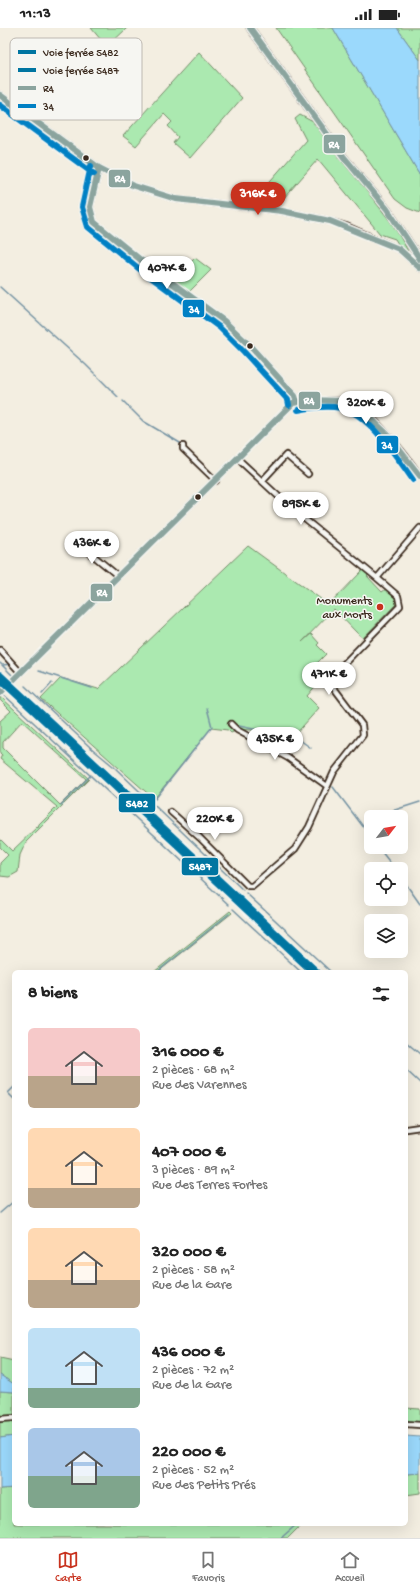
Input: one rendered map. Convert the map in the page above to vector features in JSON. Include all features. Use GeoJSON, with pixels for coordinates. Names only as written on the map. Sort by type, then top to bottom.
{"type":"FeatureCollection","features":[{"type":"Feature","properties":{"kind":"street"},"geometry":{"type":"LineString","coordinates":[[250,28],[331,141],[390,213],[420,259]]}},
{"type":"Feature","properties":{"kind":"street"},"geometry":{"type":"LineString","coordinates":[[0,95],[10,102]]}},
{"type":"Feature","properties":{"kind":"street"},"geometry":{"type":"LineString","coordinates":[[34,120],[99,168],[140,188],[176,199],[282,211],[346,226],[399,249],[420,268]]}},
{"type":"Feature","properties":{"kind":"street"},"geometry":{"type":"LineString","coordinates":[[99,168],[90,207],[94,222],[142,261],[224,321],[269,366],[295,396],[297,402]]}},
{"type":"Feature","properties":{"kind":"street"},"geometry":{"type":"LineString","coordinates":[[2,691],[216,481],[289,406],[297,402],[339,401],[356,405],[394,443],[420,476]]}},
{"type":"Feature","properties":{"kind":"street"},"geometry":{"type":"LineString","coordinates":[[183,446],[183,449],[216,481]]}},
{"type":"Feature","properties":{"kind":"street"},"geometry":{"type":"LineString","coordinates":[[262,481],[286,455],[308,474]]}},
{"type":"Feature","properties":{"kind":"street"},"geometry":{"type":"LineString","coordinates":[[171,812],[200,838],[246,885],[250,887],[295,849],[309,827],[327,786],[340,763],[360,739],[363,732],[359,721],[334,688],[332,684],[332,676],[400,606],[398,596],[291,508],[238,459]]}},
{"type":"Feature","properties":{"kind":"street"},"geometry":{"type":"LineString","coordinates":[[377,578],[420,528]]}},
{"type":"Feature","properties":{"kind":"street"},"geometry":{"type":"LineString","coordinates":[[77,542],[118,576]]}},
{"type":"Feature","properties":{"kind":"street"},"geometry":{"type":"LineString","coordinates":[[0,650],[20,672]]}},
{"type":"Feature","properties":{"kind":"street"},"geometry":{"type":"LineString","coordinates":[[231,724],[237,730],[294,762],[327,786]]}},
{"type":"Feature","properties":{"kind":"street"},"geometry":{"type":"LineString","coordinates":[[408,1129],[420,1127]]}},
{"type":"Feature","properties":{"kind":"street"},"geometry":{"type":"LineString","coordinates":[[0,1419],[12,1418]]}},
{"type":"Feature","properties":{"kind":"street"},"geometry":{"type":"LineString","coordinates":[[408,1424],[420,1425]]}},
{"type":"Feature","properties":{"kind":"green space"},"geometry":{"type":"Polygon","coordinates":[[[91,28],[127,28],[116,38],[99,38],[91,28]]]}},
{"type":"Feature","properties":{"kind":"green space"},"geometry":{"type":"Polygon","coordinates":[[[276,28],[333,28],[420,175],[420,213],[407,208],[395,199],[276,28]]]}},
{"type":"Feature","properties":{"kind":"green space"},"geometry":{"type":"Polygon","coordinates":[[[397,28],[420,28],[420,60],[397,28]]]}},
{"type":"Feature","properties":{"kind":"green space"},"geometry":{"type":"Polygon","coordinates":[[[199,52],[242,98],[190,158],[173,143],[178,137],[168,126],[172,122],[164,114],[136,146],[123,136],[137,120],[142,120],[142,115],[199,52]]]}},
{"type":"Feature","properties":{"kind":"green space"},"geometry":{"type":"Polygon","coordinates":[[[300,115],[313,122],[394,226],[408,251],[400,247],[395,239],[380,234],[318,159],[276,207],[250,204],[306,140],[295,119],[300,115]]]}},
{"type":"Feature","properties":{"kind":"green space"},"geometry":{"type":"Polygon","coordinates":[[[195,258],[211,270],[188,293],[171,281],[195,258]]]}},
{"type":"Feature","properties":{"kind":"green space"},"geometry":{"type":"Polygon","coordinates":[[[248,546],[329,605],[363,570],[369,574],[367,576],[382,592],[386,589],[397,600],[397,603],[363,638],[334,609],[302,642],[311,634],[319,643],[317,645],[326,654],[314,666],[324,676],[307,696],[319,708],[294,736],[278,735],[254,730],[238,730],[231,733],[228,730],[211,728],[154,799],[41,699],[61,678],[98,689],[248,546]]]}},
{"type":"Feature","properties":{"kind":"green space"},"geometry":{"type":"Polygon","coordinates":[[[1,697],[89,779],[26,842],[20,855],[18,872],[9,877],[0,876],[0,863],[8,855],[0,847],[0,839],[12,851],[37,827],[38,828],[39,825],[57,807],[0,759],[2,755],[0,753],[0,721],[11,711],[0,700],[1,697]],[[22,721],[3,742],[3,748],[60,805],[86,779],[22,721]]]}},
{"type":"Feature","properties":{"kind":"green space"},"geometry":{"type":"Polygon","coordinates":[[[230,911],[232,913],[161,970],[156,970],[230,911]]]}},
{"type":"Feature","properties":{"kind":"green space"},"geometry":{"type":"Polygon","coordinates":[[[0,1358],[12,1361],[12,1383],[0,1375],[0,1358]]]}},
{"type":"Feature","properties":{"kind":"green space"},"geometry":{"type":"Polygon","coordinates":[[[0,1391],[12,1392],[12,1416],[0,1417],[0,1391]]]}},
{"type":"Feature","properties":{"kind":"green space"},"geometry":{"type":"Polygon","coordinates":[[[408,1408],[420,1409],[420,1423],[408,1422],[408,1408]]]}},
{"type":"Feature","properties":{"kind":"green space"},"geometry":{"type":"Polygon","coordinates":[[[12,1420],[12,1436],[0,1438],[0,1421],[12,1420]]]}},
{"type":"Feature","properties":{"kind":"green space"},"geometry":{"type":"Polygon","coordinates":[[[420,1473],[420,1493],[408,1495],[408,1474],[420,1473]]]}},
{"type":"Feature","properties":{"kind":"green space"},"geometry":{"type":"Polygon","coordinates":[[[12,1488],[12,1526],[300,1526],[288,1538],[0,1538],[0,1489],[12,1488]]]}},
{"type":"Feature","properties":{"kind":"water"},"geometry":{"type":"Polygon","coordinates":[[[333,28],[397,28],[420,60],[420,175],[333,28]]]}},
{"type":"Feature","properties":{"kind":"water"},"geometry":{"type":"Polygon","coordinates":[[[0,1375],[12,1383],[12,1392],[0,1391],[0,1375]]]}},
{"type":"Feature","properties":{"kind":"water"},"geometry":{"type":"Polygon","coordinates":[[[12,1436],[12,1488],[0,1489],[0,1438],[12,1436]]]}},
{"type":"Feature","properties":{"kind":"water"},"geometry":{"type":"Polygon","coordinates":[[[408,1436],[420,1437],[420,1473],[408,1474],[408,1436]]]}},
{"type":"Feature","properties":{"kind":"waterway"},"geometry":{"type":"LineString","coordinates":[[0,287],[86,365],[118,397]]}},
{"type":"Feature","properties":{"kind":"waterway"},"geometry":{"type":"LineString","coordinates":[[123,401],[143,421],[180,443]]}},
{"type":"Feature","properties":{"kind":"waterway"},"geometry":{"type":"LineString","coordinates":[[0,663],[12,675]]}},
{"type":"Feature","properties":{"kind":"waterway"},"geometry":{"type":"LineString","coordinates":[[3,665],[11,664]]}},
{"type":"Feature","properties":{"kind":"waterway"},"geometry":{"type":"LineString","coordinates":[[39,671],[92,688]]}},
{"type":"Feature","properties":{"kind":"waterway"},"geometry":{"type":"LineString","coordinates":[[42,694],[52,683]]}},
{"type":"Feature","properties":{"kind":"waterway"},"geometry":{"type":"LineString","coordinates":[[25,686],[90,747],[113,766],[243,890]]}},
{"type":"Feature","properties":{"kind":"waterway"},"geometry":{"type":"LineString","coordinates":[[2,693],[229,905]]}},
{"type":"Feature","properties":{"kind":"waterway"},"geometry":{"type":"LineString","coordinates":[[155,799],[212,727],[207,708]]}},
{"type":"Feature","properties":{"kind":"waterway"},"geometry":{"type":"LineString","coordinates":[[239,726],[284,735],[293,735],[311,748]]}},
{"type":"Feature","properties":{"kind":"waterway"},"geometry":{"type":"LineString","coordinates":[[61,805],[91,775]]}},
{"type":"Feature","properties":{"kind":"waterway"},"geometry":{"type":"LineString","coordinates":[[333,787],[364,828]]}},
{"type":"Feature","properties":{"kind":"waterway"},"geometry":{"type":"LineString","coordinates":[[395,810],[420,802]]}},
{"type":"Feature","properties":{"kind":"waterway"},"geometry":{"type":"LineString","coordinates":[[383,854],[390,862]]}},
{"type":"Feature","properties":{"kind":"waterway"},"geometry":{"type":"LineString","coordinates":[[408,887],[420,904]]}},
{"type":"Feature","properties":{"kind":"waterway"},"geometry":{"type":"LineString","coordinates":[[246,893],[329,970]]}},
{"type":"Feature","properties":{"kind":"waterway"},"geometry":{"type":"LineString","coordinates":[[233,909],[299,970]]}},
{"type":"Feature","properties":{"kind":"waterway"},"geometry":{"type":"LineString","coordinates":[[159,970],[229,914]]}},
{"type":"Feature","properties":{"kind":"waterway"},"geometry":{"type":"LineString","coordinates":[[408,1044],[420,1054]]}},
{"type":"Feature","properties":{"kind":"waterway"},"geometry":{"type":"LineString","coordinates":[[408,1072],[420,1083]]}},
{"type":"Feature","properties":{"kind":"waterway"},"geometry":{"type":"LineString","coordinates":[[12,1089],[8,1093],[12,1097]]}},
{"type":"Feature","properties":{"kind":"waterway"},"geometry":{"type":"LineString","coordinates":[[0,1213],[12,1203]]}},
{"type":"Feature","properties":{"kind":"waterway"},"geometry":{"type":"LineString","coordinates":[[281,1538],[295,1526]]}},
{"type":"Feature","properties":{"kind":"rail line","name":"5482"},"geometry":{"type":"LineString","coordinates":[[0,675],[315,970]]}},
{"type":"Feature","properties":{"kind":"rail line","name":"5487"},"geometry":{"type":"LineString","coordinates":[[0,679],[311,970]]}},
{"type":"Feature","properties":{"kind":"transit line","name":"R4"},"geometry":{"type":"LineString","coordinates":[[250,28],[343,156],[387,209],[420,259]]}},
{"type":"Feature","properties":{"kind":"transit line","name":"R4"},"geometry":{"type":"LineString","coordinates":[[0,95],[10,102]]}},
{"type":"Feature","properties":{"kind":"transit line","name":"34"},"geometry":{"type":"LineString","coordinates":[[0,105],[10,112]]}},
{"type":"Feature","properties":{"kind":"transit line","name":"34"},"geometry":{"type":"LineString","coordinates":[[20,120],[94,174]]}},
{"type":"Feature","properties":{"kind":"transit line","name":"R4"},"geometry":{"type":"LineString","coordinates":[[34,120],[99,168],[134,186],[176,199],[282,211],[330,221],[399,249],[420,268]]}},
{"type":"Feature","properties":{"kind":"transit line","name":"34"},"geometry":{"type":"LineString","coordinates":[[91,166],[82,207],[88,227],[137,267],[219,327],[288,400],[289,405]]}},
{"type":"Feature","properties":{"kind":"transit line","name":"R4"},"geometry":{"type":"LineString","coordinates":[[99,168],[90,207],[94,222],[142,261],[224,321],[250,346],[295,396],[297,402]]}},
{"type":"Feature","properties":{"kind":"transit line","name":"R4"},"geometry":{"type":"LineString","coordinates":[[0,693],[293,403],[310,400],[340,401],[359,407],[388,435],[420,476]]}},
{"type":"Feature","properties":{"kind":"transit line","name":"34"},"geometry":{"type":"LineString","coordinates":[[298,410],[317,407],[338,407],[350,411],[367,423],[376,432],[401,462],[413,480]]}},
{"type":"Feature","properties":{"kind":"place","name":"Monuments aux Morts"},"geometry":{"type":"Point","coordinates":[380,607]}}]}
